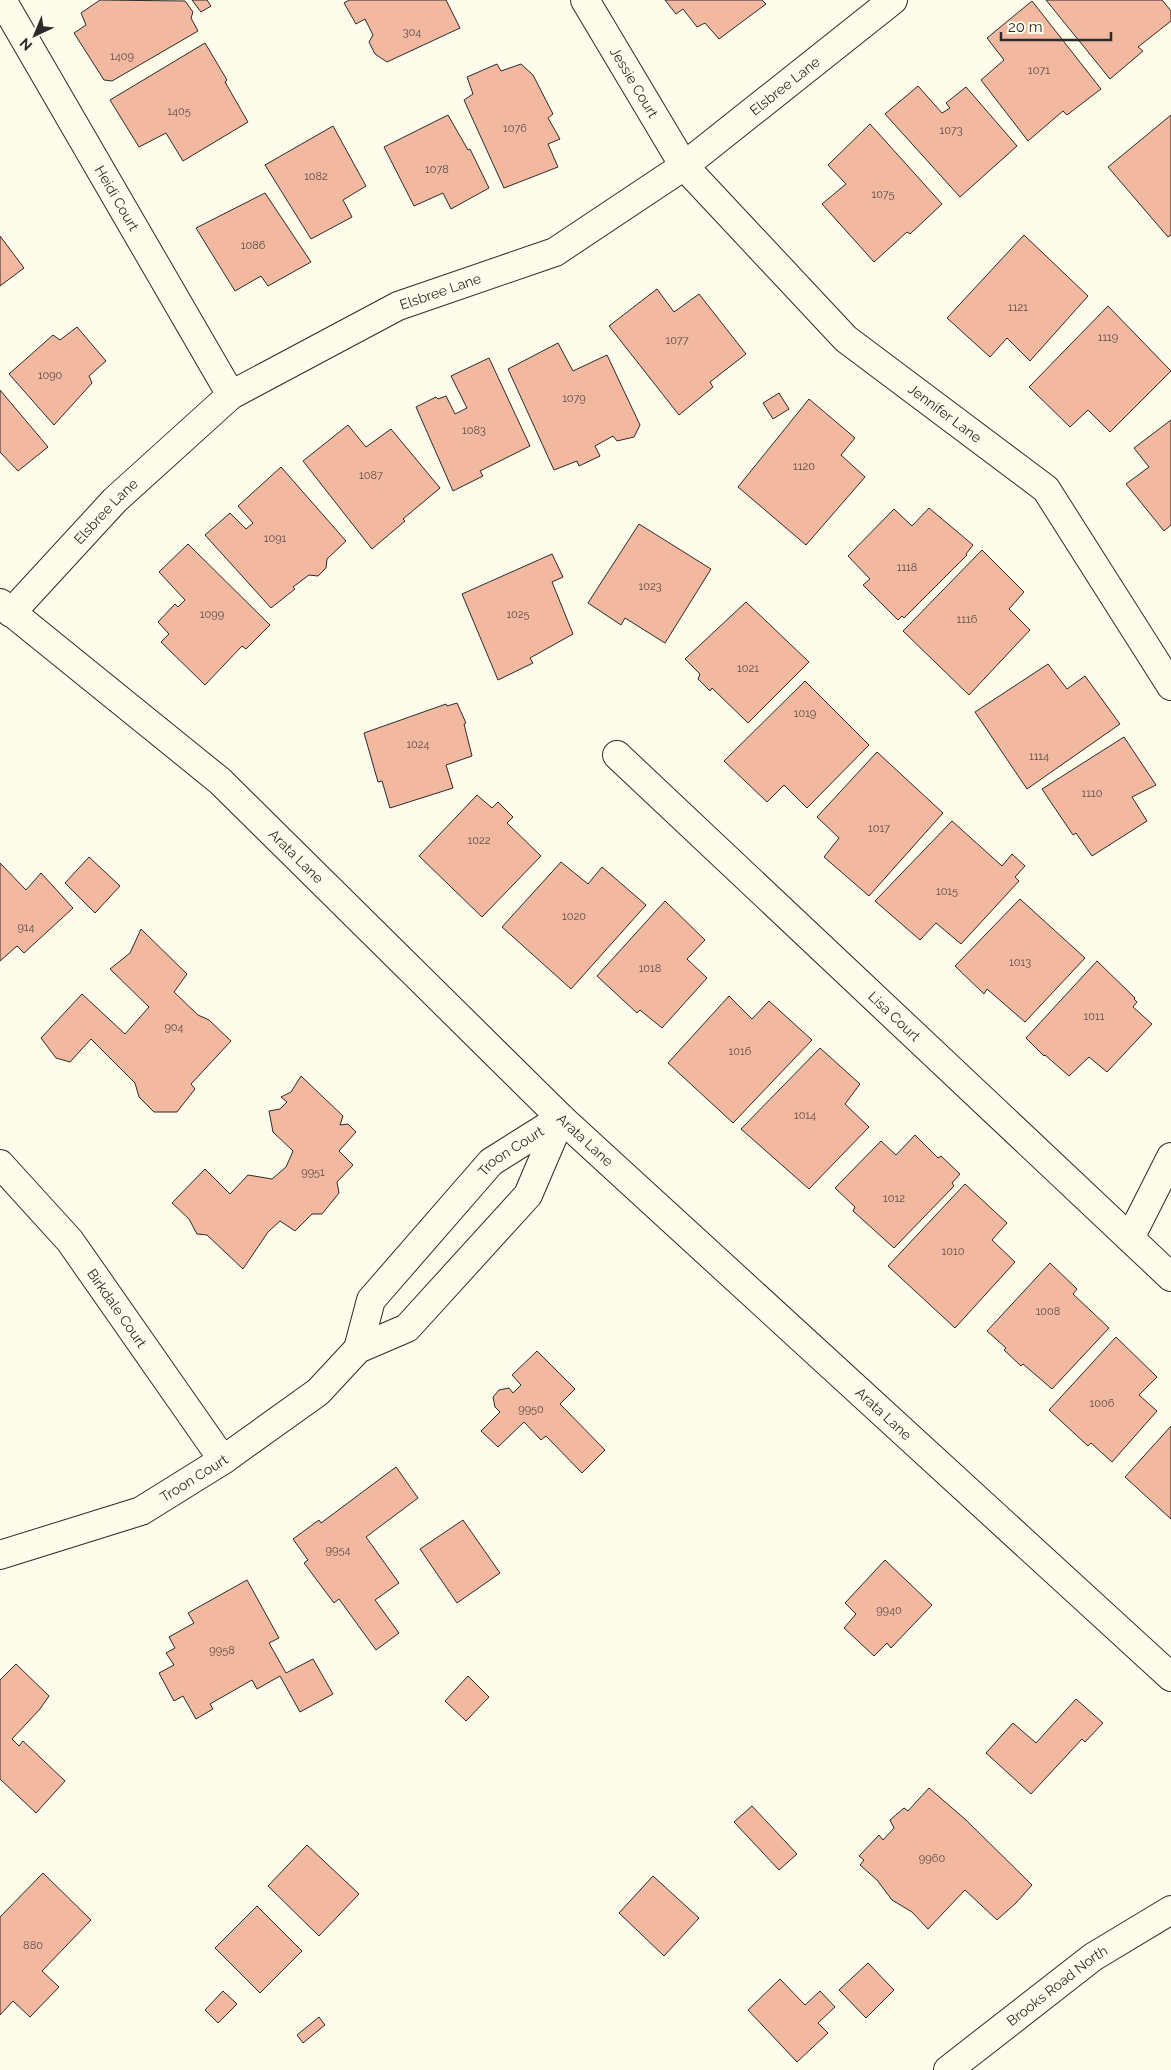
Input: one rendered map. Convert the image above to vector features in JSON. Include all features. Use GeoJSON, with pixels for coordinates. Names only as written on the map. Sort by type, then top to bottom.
{"type":"FeatureCollection","features":[{"type":"Feature","properties":{"kind":"street","name":"Heidi Court"},"geometry":{"type":"LineString","coordinates":[[2,0],[231,395]]}},
{"type":"Feature","properties":{"kind":"street","name":"Jessie Court"},"geometry":{"type":"LineString","coordinates":[[585,0],[684,166]]}},
{"type":"Feature","properties":{"kind":"street","name":"Elsbree Lane"},"geometry":{"type":"LineString","coordinates":[[6,608],[114,500],[231,395],[398,306],[555,252],[684,166],[894,0]]}},
{"type":"Feature","properties":{"kind":"street","name":"Jennifer Lane"},"geometry":{"type":"LineString","coordinates":[[684,166],[846,339],[1046,489],[1171,686]]}},
{"type":"Feature","properties":{"kind":"street","name":"Arata Lane"},"geometry":{"type":"LineString","coordinates":[[6,608],[220,780],[561,1118],[1171,1678]]}},
{"type":"Feature","properties":{"kind":"street","name":"Lisa Court"},"geometry":{"type":"LineString","coordinates":[[618,755],[1171,1277]]}},
{"type":"Feature","properties":{"kind":"street","name":"Troon Court"},"geometry":{"type":"LineString","coordinates":[[358,1349],[371,1300],[491,1162],[561,1118]]}},
{"type":"Feature","properties":{"kind":"street","name":"Troon Court"},"geometry":{"type":"LineString","coordinates":[[0,1555],[141,1511],[223,1460],[318,1392],[358,1349],[407,1328],[528,1195],[561,1118]]}},
{"type":"Feature","properties":{"kind":"street"},"geometry":{"type":"LineString","coordinates":[[1130,1238],[1171,1157]]}},
{"type":"Feature","properties":{"kind":"street","name":"Birkdale Court"},"geometry":{"type":"LineString","coordinates":[[0,1164],[70,1241],[223,1460]]}},
{"type":"Feature","properties":{"kind":"street","name":"Brooks Road North"},"geometry":{"type":"LineString","coordinates":[[948,2070],[1093,1956],[1171,1910]]}},
{"type":"Feature","properties":{"kind":"building"},"geometry":{"type":"Polygon","coordinates":[[[100,0],[185,1],[193,12],[191,18],[198,31],[112,81],[104,80],[74,33],[86,25],[81,13],[100,0]]]}},
{"type":"Feature","properties":{"kind":"building"},"geometry":{"type":"Polygon","coordinates":[[[192,0],[207,0],[211,6],[201,12],[192,0]]]}},
{"type":"Feature","properties":{"kind":"building"},"geometry":{"type":"Polygon","coordinates":[[[349,0],[446,0],[460,28],[387,62],[375,54],[369,42],[373,35],[365,19],[356,24],[344,3],[349,0]]]}},
{"type":"Feature","properties":{"kind":"building"},"geometry":{"type":"Polygon","coordinates":[[[665,0],[762,0],[766,4],[719,39],[705,23],[697,27],[683,9],[676,14],[665,0]]]}},
{"type":"Feature","properties":{"kind":"building"},"geometry":{"type":"Polygon","coordinates":[[[1046,0],[1162,0],[1171,11],[1171,21],[1138,47],[1143,51],[1110,79],[1046,0]]]}},
{"type":"Feature","properties":{"kind":"building"},"geometry":{"type":"Polygon","coordinates":[[[1032,1],[1101,89],[1067,115],[1063,111],[1028,141],[981,80],[1004,60],[987,38],[1032,1]]]}},
{"type":"Feature","properties":{"kind":"building"},"geometry":{"type":"Polygon","coordinates":[[[205,43],[227,80],[225,82],[248,122],[183,161],[166,133],[139,147],[110,100],[205,43]]]}},
{"type":"Feature","properties":{"kind":"building"},"geometry":{"type":"Polygon","coordinates":[[[497,64],[501,71],[521,64],[533,75],[553,114],[548,118],[560,139],[548,144],[558,167],[504,188],[464,100],[473,94],[467,77],[497,64]]]}},
{"type":"Feature","properties":{"kind":"building"},"geometry":{"type":"Polygon","coordinates":[[[918,86],[942,113],[950,108],[946,103],[966,87],[1017,146],[960,197],[885,114],[918,86]]]}},
{"type":"Feature","properties":{"kind":"building"},"geometry":{"type":"Polygon","coordinates":[[[448,115],[468,150],[470,149],[489,188],[451,209],[443,193],[414,206],[384,147],[448,115]]]}},
{"type":"Feature","properties":{"kind":"building"},"geometry":{"type":"Polygon","coordinates":[[[1171,115],[1171,235],[1168,237],[1108,167],[1171,115]]]}},
{"type":"Feature","properties":{"kind":"building"},"geometry":{"type":"Polygon","coordinates":[[[870,124],[942,204],[910,234],[907,232],[874,262],[822,204],[846,184],[828,165],[870,124]]]}},
{"type":"Feature","properties":{"kind":"building"},"geometry":{"type":"Polygon","coordinates":[[[333,126],[366,186],[343,200],[352,217],[311,239],[265,165],[333,126]]]}},
{"type":"Feature","properties":{"kind":"building"},"geometry":{"type":"Polygon","coordinates":[[[265,193],[311,262],[268,286],[261,276],[235,291],[196,228],[265,193]]]}},
{"type":"Feature","properties":{"kind":"building"},"geometry":{"type":"Polygon","coordinates":[[[1024,235],[1088,296],[1030,361],[1007,338],[990,357],[947,318],[1024,235]]]}},
{"type":"Feature","properties":{"kind":"building"},"geometry":{"type":"Polygon","coordinates":[[[0,236],[24,268],[0,286],[0,236]]]}},
{"type":"Feature","properties":{"kind":"building"},"geometry":{"type":"Polygon","coordinates":[[[657,289],[674,312],[699,294],[746,354],[710,382],[713,387],[679,415],[609,326],[657,289]]]}},
{"type":"Feature","properties":{"kind":"building"},"geometry":{"type":"Polygon","coordinates":[[[1108,306],[1171,371],[1110,432],[1088,410],[1070,427],[1029,387],[1108,306]]]}},
{"type":"Feature","properties":{"kind":"building"},"geometry":{"type":"Polygon","coordinates":[[[77,327],[106,361],[89,376],[92,383],[54,425],[9,374],[53,335],[60,340],[77,327]]]}},
{"type":"Feature","properties":{"kind":"building"},"geometry":{"type":"Polygon","coordinates":[[[558,343],[573,371],[607,355],[640,425],[634,437],[617,441],[613,436],[595,446],[600,456],[579,466],[577,461],[554,470],[508,369],[558,343]]]}},
{"type":"Feature","properties":{"kind":"building"},"geometry":{"type":"Polygon","coordinates":[[[489,358],[530,446],[480,471],[483,476],[453,491],[416,407],[436,397],[438,399],[446,396],[455,414],[467,408],[451,376],[489,358]]]}},
{"type":"Feature","properties":{"kind":"building"},"geometry":{"type":"Polygon","coordinates":[[[0,390],[48,447],[18,471],[0,452],[0,390]]]}},
{"type":"Feature","properties":{"kind":"building"},"geometry":{"type":"Polygon","coordinates":[[[779,393],[789,409],[773,419],[763,403],[779,393]]]}},
{"type":"Feature","properties":{"kind":"building"},"geometry":{"type":"Polygon","coordinates":[[[809,399],[855,438],[841,455],[865,477],[806,545],[738,487],[809,399]]]}},
{"type":"Feature","properties":{"kind":"building"},"geometry":{"type":"Polygon","coordinates":[[[1171,420],[1171,525],[1164,531],[1126,484],[1149,467],[1134,448],[1171,420]]]}},
{"type":"Feature","properties":{"kind":"building"},"geometry":{"type":"Polygon","coordinates":[[[348,425],[366,447],[391,429],[440,488],[403,519],[405,521],[372,549],[303,461],[348,425]]]}},
{"type":"Feature","properties":{"kind":"building"},"geometry":{"type":"Polygon","coordinates":[[[281,467],[346,541],[327,559],[326,568],[318,576],[309,575],[271,608],[205,535],[230,513],[246,529],[253,523],[238,506],[281,467]]]}},
{"type":"Feature","properties":{"kind":"building"},"geometry":{"type":"Polygon","coordinates":[[[929,508],[973,545],[967,555],[904,618],[902,616],[898,620],[863,585],[870,579],[848,556],[894,509],[912,526],[929,508]]]}},
{"type":"Feature","properties":{"kind":"building"},"geometry":{"type":"Polygon","coordinates":[[[639,524],[711,569],[665,643],[625,618],[621,625],[588,603],[639,524]]]}},
{"type":"Feature","properties":{"kind":"building"},"geometry":{"type":"Polygon","coordinates":[[[188,544],[270,625],[246,649],[242,646],[205,685],[161,642],[169,634],[158,622],[175,604],[178,607],[185,600],[159,572],[188,544]]]}},
{"type":"Feature","properties":{"kind":"building"},"geometry":{"type":"Polygon","coordinates":[[[982,550],[1024,592],[1009,609],[1030,630],[969,695],[903,631],[982,550]]]}},
{"type":"Feature","properties":{"kind":"building"},"geometry":{"type":"Polygon","coordinates":[[[552,554],[563,577],[552,582],[573,634],[530,658],[533,663],[498,680],[462,594],[552,554]]]}},
{"type":"Feature","properties":{"kind":"building"},"geometry":{"type":"Polygon","coordinates":[[[746,602],[809,662],[748,723],[712,688],[710,691],[698,679],[700,674],[685,659],[746,602]]]}},
{"type":"Feature","properties":{"kind":"building"},"geometry":{"type":"Polygon","coordinates":[[[1048,664],[1067,689],[1085,676],[1120,724],[1027,789],[975,712],[1048,664]]]}},
{"type":"Feature","properties":{"kind":"building"},"geometry":{"type":"Polygon","coordinates":[[[805,681],[869,745],[807,808],[784,785],[767,802],[724,761],[805,681]]]}},
{"type":"Feature","properties":{"kind":"building"},"geometry":{"type":"Polygon","coordinates":[[[457,703],[466,723],[464,724],[472,756],[446,765],[453,788],[390,808],[382,781],[378,782],[364,733],[446,704],[447,706],[457,703]]]}},
{"type":"Feature","properties":{"kind":"building"},"geometry":{"type":"Polygon","coordinates":[[[1124,737],[1156,785],[1132,797],[1147,821],[1092,856],[1076,833],[1073,835],[1042,789],[1124,737]]]}},
{"type":"Feature","properties":{"kind":"building"},"geometry":{"type":"Polygon","coordinates":[[[877,752],[943,813],[869,896],[824,857],[839,838],[817,817],[877,752]]]}},
{"type":"Feature","properties":{"kind":"building"},"geometry":{"type":"Polygon","coordinates":[[[477,795],[492,808],[498,802],[513,817],[507,823],[541,856],[482,917],[419,856],[477,795]]]}},
{"type":"Feature","properties":{"kind":"building"},"geometry":{"type":"Polygon","coordinates":[[[952,821],[1002,866],[1012,854],[1025,866],[1015,877],[1019,881],[961,944],[936,923],[920,940],[875,901],[952,821]]]}},
{"type":"Feature","properties":{"kind":"building"},"geometry":{"type":"Polygon","coordinates":[[[89,857],[120,886],[95,913],[65,883],[89,857]]]}},
{"type":"Feature","properties":{"kind":"building"},"geometry":{"type":"Polygon","coordinates":[[[561,862],[588,884],[602,867],[646,905],[571,989],[502,927],[561,862]]]}},
{"type":"Feature","properties":{"kind":"building"},"geometry":{"type":"Polygon","coordinates":[[[0,863],[26,890],[41,873],[73,908],[24,953],[17,946],[0,961],[0,863]]]}},
{"type":"Feature","properties":{"kind":"building"},"geometry":{"type":"Polygon","coordinates":[[[1020,899],[1085,958],[1025,1022],[987,989],[984,994],[955,966],[1020,899]]]}},
{"type":"Feature","properties":{"kind":"building"},"geometry":{"type":"Polygon","coordinates":[[[665,901],[705,940],[687,959],[707,978],[662,1028],[640,1010],[637,1013],[597,976],[665,901]]]}},
{"type":"Feature","properties":{"kind":"building"},"geometry":{"type":"Polygon","coordinates":[[[141,929],[187,974],[174,992],[198,1015],[209,1020],[231,1041],[191,1084],[195,1089],[177,1112],[154,1112],[139,1097],[135,1083],[91,1039],[70,1062],[56,1058],[41,1038],[82,994],[125,1034],[149,1007],[110,969],[130,953],[141,929]]]}},
{"type":"Feature","properties":{"kind":"building"},"geometry":{"type":"Polygon","coordinates":[[[1097,961],[1135,998],[1137,1002],[1133,1007],[1152,1024],[1107,1072],[1089,1057],[1069,1076],[1044,1056],[1026,1038],[1097,961]]]}},
{"type":"Feature","properties":{"kind":"building"},"geometry":{"type":"Polygon","coordinates":[[[729,996],[752,1019],[769,1001],[812,1040],[733,1123],[668,1063],[729,996]]]}},
{"type":"Feature","properties":{"kind":"building"},"geometry":{"type":"Polygon","coordinates":[[[820,1048],[860,1084],[845,1104],[869,1127],[809,1189],[741,1129],[820,1048]]]}},
{"type":"Feature","properties":{"kind":"building"},"geometry":{"type":"Polygon","coordinates":[[[301,1076],[343,1116],[340,1125],[348,1124],[356,1132],[339,1151],[353,1165],[337,1182],[339,1193],[322,1214],[312,1214],[295,1231],[280,1221],[268,1232],[243,1269],[207,1235],[197,1234],[189,1219],[172,1203],[205,1169],[230,1194],[248,1175],[272,1179],[286,1167],[293,1151],[273,1132],[269,1111],[280,1109],[287,1102],[281,1097],[291,1092],[301,1076]]]}},
{"type":"Feature","properties":{"kind":"building"},"geometry":{"type":"Polygon","coordinates":[[[915,1135],[938,1158],[941,1156],[960,1174],[952,1183],[954,1186],[894,1248],[853,1211],[855,1207],[835,1188],[881,1141],[896,1155],[915,1135]]]}},
{"type":"Feature","properties":{"kind":"building"},"geometry":{"type":"Polygon","coordinates":[[[965,1184],[1007,1223],[992,1240],[1015,1262],[955,1328],[888,1266],[965,1184]]]}},
{"type":"Feature","properties":{"kind":"building"},"geometry":{"type":"Polygon","coordinates":[[[1050,1263],[1077,1289],[1073,1294],[1109,1328],[1052,1389],[1023,1364],[1021,1366],[1004,1350],[1006,1348],[987,1331],[1050,1263]]]}},
{"type":"Feature","properties":{"kind":"building"},"geometry":{"type":"Polygon","coordinates":[[[1116,1337],[1157,1377],[1139,1395],[1157,1411],[1112,1462],[1091,1443],[1088,1446],[1049,1410],[1116,1337]]]}},
{"type":"Feature","properties":{"kind":"building"},"geometry":{"type":"Polygon","coordinates":[[[537,1351],[575,1389],[560,1404],[605,1450],[582,1473],[546,1436],[541,1440],[524,1422],[498,1447],[481,1431],[500,1412],[495,1407],[493,1397],[499,1390],[509,1388],[513,1393],[521,1385],[512,1375],[537,1351]]]}},
{"type":"Feature","properties":{"kind":"building"},"geometry":{"type":"Polygon","coordinates":[[[1171,1426],[1171,1519],[1125,1477],[1171,1426]]]}},
{"type":"Feature","properties":{"kind":"building"},"geometry":{"type":"Polygon","coordinates":[[[396,1467],[418,1498],[366,1537],[399,1583],[375,1600],[399,1633],[376,1650],[339,1599],[334,1603],[304,1563],[308,1560],[293,1539],[319,1520],[321,1523],[396,1467]]]}},
{"type":"Feature","properties":{"kind":"building"},"geometry":{"type":"Polygon","coordinates":[[[463,1520],[500,1573],[457,1603],[420,1549],[463,1520]]]}},
{"type":"Feature","properties":{"kind":"building"},"geometry":{"type":"Polygon","coordinates":[[[885,1560],[932,1605],[891,1648],[887,1643],[874,1656],[844,1628],[856,1614],[845,1603],[885,1560]]]}},
{"type":"Feature","properties":{"kind":"building"},"geometry":{"type":"Polygon","coordinates":[[[247,1580],[279,1638],[269,1643],[286,1673],[313,1659],[333,1694],[300,1712],[280,1676],[257,1689],[252,1680],[210,1704],[213,1709],[196,1719],[183,1696],[174,1701],[159,1673],[174,1665],[166,1653],[175,1648],[169,1637],[194,1623],[188,1613],[247,1580]]]}},
{"type":"Feature","properties":{"kind":"building"},"geometry":{"type":"Polygon","coordinates":[[[16,1664],[49,1696],[40,1709],[12,1739],[19,1746],[23,1741],[65,1781],[36,1813],[0,1779],[0,1680],[16,1664]]]}},
{"type":"Feature","properties":{"kind":"building"},"geometry":{"type":"Polygon","coordinates":[[[468,1676],[489,1697],[466,1721],[445,1701],[468,1676]]]}},
{"type":"Feature","properties":{"kind":"building"},"geometry":{"type":"Polygon","coordinates":[[[1076,1699],[1103,1723],[1085,1742],[1082,1739],[1031,1794],[986,1753],[1013,1723],[1036,1743],[1076,1699]]]}},
{"type":"Feature","properties":{"kind":"building"},"geometry":{"type":"Polygon","coordinates":[[[929,1788],[966,1820],[1032,1885],[997,1920],[965,1890],[928,1929],[912,1912],[892,1900],[877,1880],[860,1865],[864,1860],[859,1856],[879,1835],[883,1840],[894,1828],[890,1820],[904,1808],[908,1811],[929,1788]]]}},
{"type":"Feature","properties":{"kind":"building"},"geometry":{"type":"Polygon","coordinates":[[[752,1806],[797,1854],[779,1870],[734,1822],[752,1806]]]}},
{"type":"Feature","properties":{"kind":"building"},"geometry":{"type":"Polygon","coordinates":[[[307,1845],[359,1894],[319,1936],[268,1886],[307,1845]]]}},
{"type":"Feature","properties":{"kind":"building"},"geometry":{"type":"Polygon","coordinates":[[[43,1873],[91,1920],[42,1971],[59,1987],[30,2017],[13,2001],[0,2015],[0,1917],[43,1873]]]}},
{"type":"Feature","properties":{"kind":"building"},"geometry":{"type":"Polygon","coordinates":[[[653,1876],[699,1918],[664,1956],[619,1913],[653,1876]]]}},
{"type":"Feature","properties":{"kind":"building"},"geometry":{"type":"Polygon","coordinates":[[[257,1906],[302,1951],[260,1993],[215,1948],[257,1906]]]}},
{"type":"Feature","properties":{"kind":"building"},"geometry":{"type":"Polygon","coordinates":[[[868,1963],[894,1990],[866,2018],[839,1990],[868,1963]]]}},
{"type":"Feature","properties":{"kind":"building"},"geometry":{"type":"Polygon","coordinates":[[[780,1979],[805,2005],[820,1991],[835,2007],[818,2023],[828,2033],[797,2062],[748,2010],[780,1979]]]}},
{"type":"Feature","properties":{"kind":"building"},"geometry":{"type":"Polygon","coordinates":[[[223,1991],[237,2004],[218,2023],[205,2010],[223,1991]]]}},
{"type":"Feature","properties":{"kind":"building"},"geometry":{"type":"Polygon","coordinates":[[[319,2017],[325,2025],[303,2043],[297,2035],[319,2017]]]}}]}
